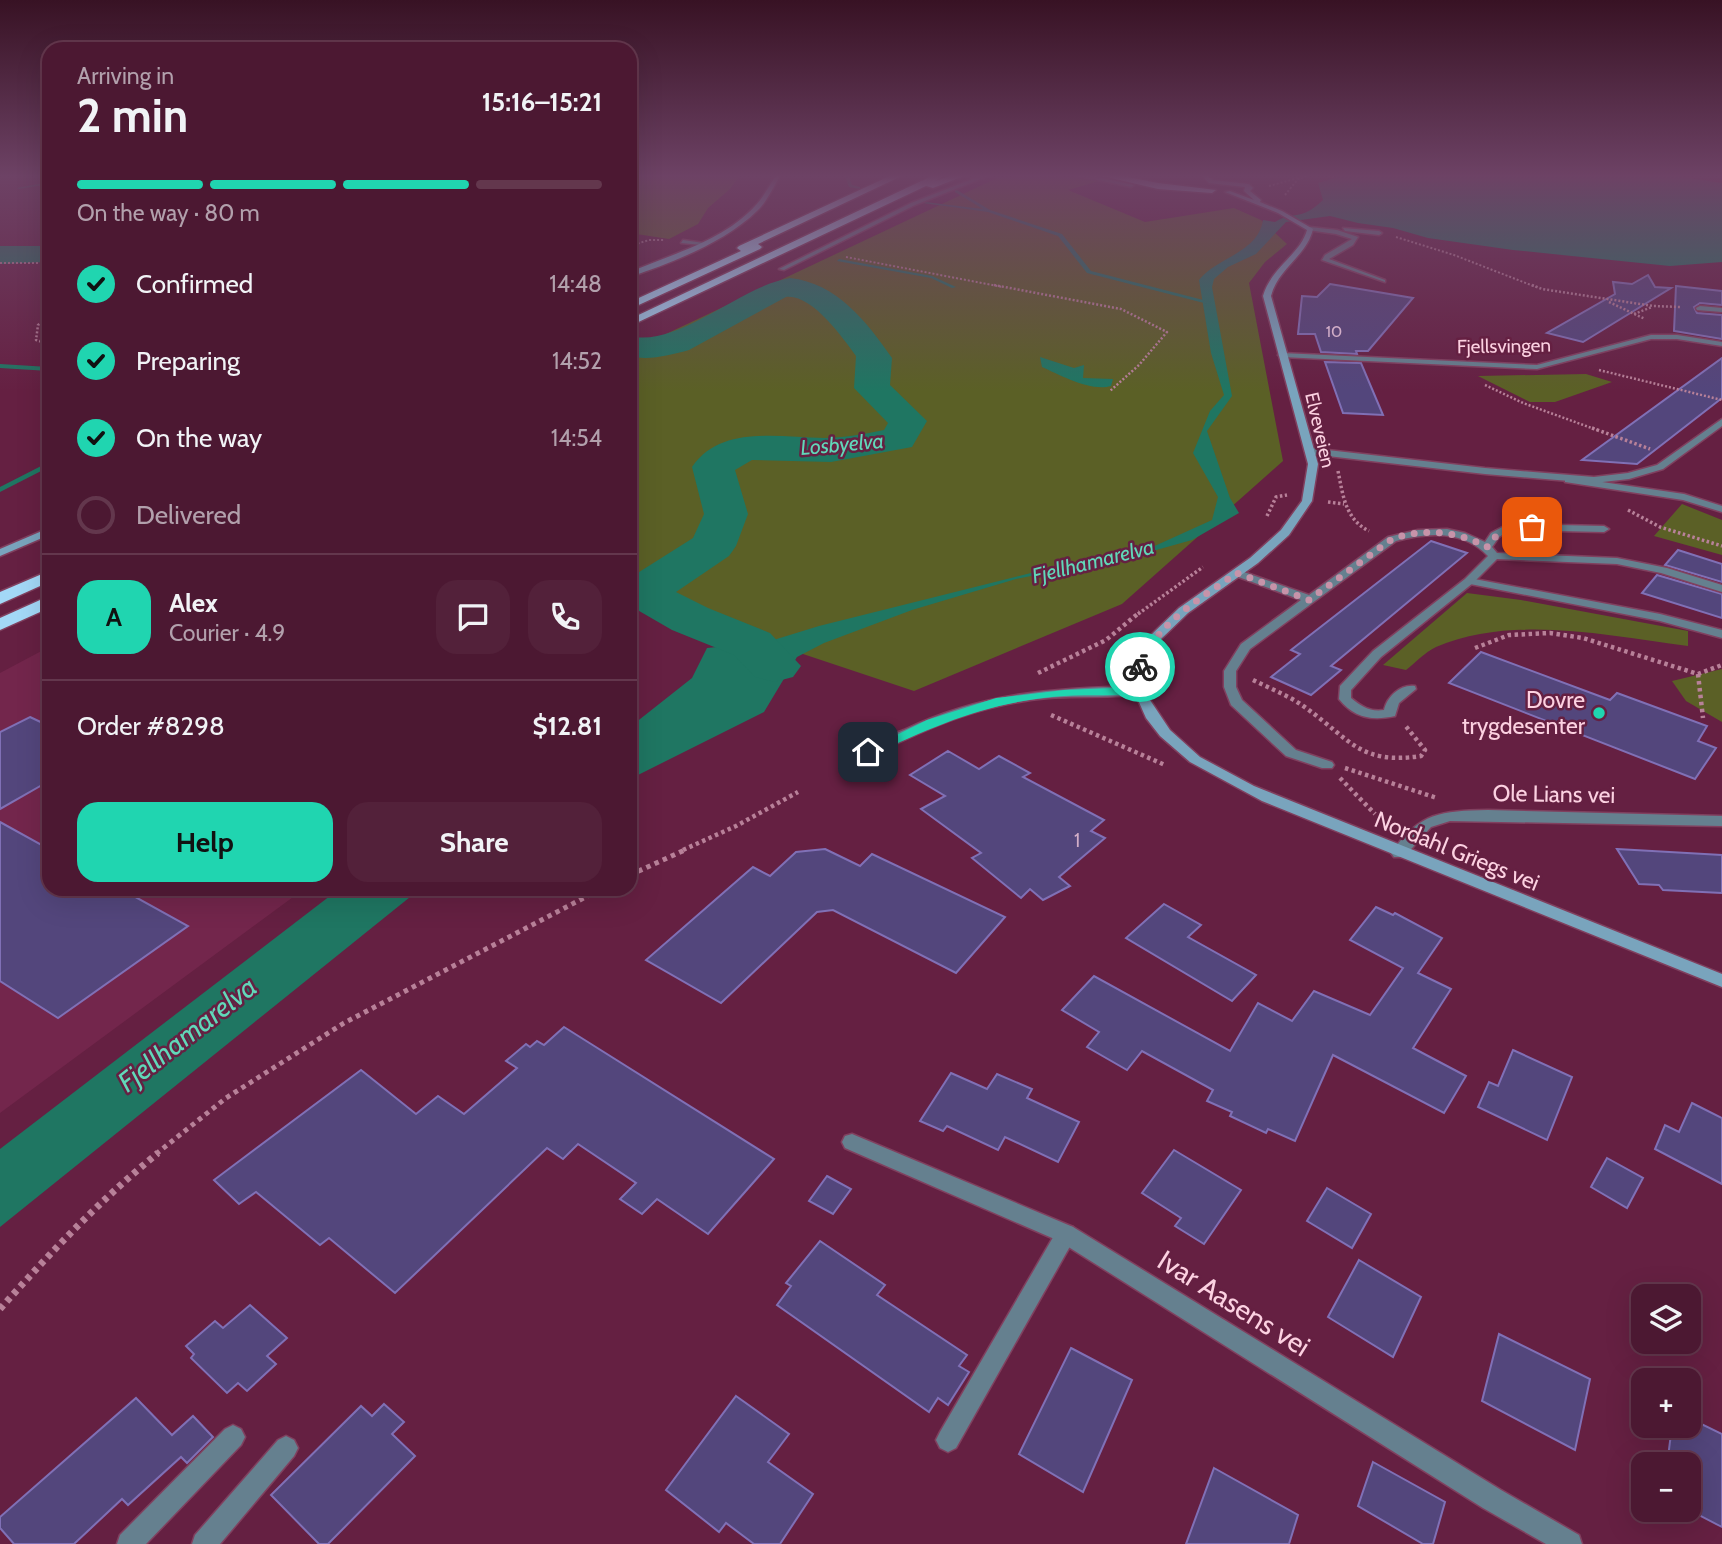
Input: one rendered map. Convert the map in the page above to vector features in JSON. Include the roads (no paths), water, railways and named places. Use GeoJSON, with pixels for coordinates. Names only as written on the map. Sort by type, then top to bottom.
{"type":"FeatureCollection","features":[{"type":"Feature","properties":{"kind":"highway"},"geometry":{"type":"LineString","coordinates":[[656,294],[745,246]]}},
{"type":"Feature","properties":{"kind":"highway"},"geometry":{"type":"LineString","coordinates":[[637,303],[759,246]]}},
{"type":"Feature","properties":{"kind":"highway"},"geometry":{"type":"LineString","coordinates":[[637,320],[792,246]]}},
{"type":"Feature","properties":{"kind":"highway"},"geometry":{"type":"LineString","coordinates":[[740,271],[795,246]]}},
{"type":"Feature","properties":{"kind":"highway"},"geometry":{"type":"LineString","coordinates":[[0,598],[42,579]]}},
{"type":"Feature","properties":{"kind":"highway"},"geometry":{"type":"LineString","coordinates":[[0,625],[42,604]]}},
{"type":"Feature","properties":{"kind":"main road"},"geometry":{"type":"LineString","coordinates":[[637,272],[694,246]]}},
{"type":"Feature","properties":{"kind":"main road","name":"Elveveien"},"geometry":{"type":"LineString","coordinates":[[1141,690],[1140,667],[1153,642],[1185,610],[1275,544],[1296,521],[1309,498],[1314,481],[1310,451],[1268,308],[1268,290],[1274,274],[1301,246]]}},
{"type":"Feature","properties":{"kind":"main road"},"geometry":{"type":"LineString","coordinates":[[0,553],[42,534]]}},
{"type":"Feature","properties":{"kind":"main road","name":"Nordahl Griegs vei"},"geometry":{"type":"LineString","coordinates":[[1141,690],[1158,726],[1181,749],[1247,788],[1399,853],[1722,981]]}},
{"type":"Feature","properties":{"kind":"street"},"geometry":{"type":"LineString","coordinates":[[782,269],[829,246]]}},
{"type":"Feature","properties":{"kind":"street"},"geometry":{"type":"LineString","coordinates":[[1347,246],[1336,249],[1324,260],[1383,281]]}},
{"type":"Feature","properties":{"kind":"street"},"geometry":{"type":"LineString","coordinates":[[1700,308],[1722,310]]}},
{"type":"Feature","properties":{"kind":"street","name":"Fjellsvingen"},"geometry":{"type":"LineString","coordinates":[[1282,355],[1537,367],[1564,362],[1629,341],[1676,337],[1722,344]]}},
{"type":"Feature","properties":{"kind":"street"},"geometry":{"type":"LineString","coordinates":[[1563,479],[1594,480],[1629,476],[1660,467],[1722,422]]}},
{"type":"Feature","properties":{"kind":"street"},"geometry":{"type":"LineString","coordinates":[[1310,451],[1563,479],[1684,497],[1722,509]]}},
{"type":"Feature","properties":{"kind":"street"},"geometry":{"type":"LineString","coordinates":[[1410,689],[1393,701],[1390,713],[1377,716],[1361,714],[1345,699],[1345,689],[1377,654],[1469,581],[1491,551],[1495,535],[1508,527],[1604,529]]}},
{"type":"Feature","properties":{"kind":"street"},"geometry":{"type":"LineString","coordinates":[[1327,765],[1291,753],[1250,717],[1236,702],[1230,687],[1230,671],[1245,647],[1392,539],[1415,533],[1458,535],[1491,551],[1617,561],[1663,570],[1722,589]]}},
{"type":"Feature","properties":{"kind":"street"},"geometry":{"type":"LineString","coordinates":[[1237,573],[1309,600]]}},
{"type":"Feature","properties":{"kind":"street"},"geometry":{"type":"LineString","coordinates":[[1469,581],[1518,593],[1639,612],[1722,634]]}},
{"type":"Feature","properties":{"kind":"street"},"geometry":{"type":"LineString","coordinates":[[868,752],[954,714],[996,701],[1064,693],[1141,690]]}},
{"type":"Feature","properties":{"kind":"street","name":"Ole Lians vei"},"geometry":{"type":"LineString","coordinates":[[1399,853],[1426,824],[1448,817],[1488,815],[1722,821]]}},
{"type":"Feature","properties":{"kind":"street","name":"Ivar Aasens vei"},"geometry":{"type":"LineString","coordinates":[[852,1142],[1066,1234],[1492,1499],[1570,1544]]}},
{"type":"Feature","properties":{"kind":"street"},"geometry":{"type":"LineString","coordinates":[[948,1440],[1066,1234]]}},
{"type":"Feature","properties":{"kind":"street"},"geometry":{"type":"LineString","coordinates":[[129,1544],[233,1437]]}},
{"type":"Feature","properties":{"kind":"street"},"geometry":{"type":"LineString","coordinates":[[204,1544],[286,1448]]}},
{"type":"Feature","properties":{"kind":"water","name":"Fjellhamarelva"},"geometry":{"type":"Polygon","coordinates":[[[1263,246],[1256,254],[1228,267],[1214,279],[1212,287],[1232,396],[1207,431],[1230,498],[1239,513],[1192,540],[1142,554],[1016,579],[912,610],[824,643],[797,657],[764,712],[637,776],[637,721],[692,678],[707,648],[767,642],[819,626],[1051,568],[1148,549],[1212,520],[1218,497],[1193,453],[1210,411],[1224,395],[1211,353],[1199,280],[1245,247],[1263,246]]]}},
{"type":"Feature","properties":{"kind":"water"},"geometry":{"type":"Polygon","coordinates":[[[1485,246],[1722,246],[1722,262],[1670,266],[1485,246]]]}},
{"type":"Feature","properties":{"kind":"water"},"geometry":{"type":"Polygon","coordinates":[[[1040,357],[1074,368],[1084,365],[1083,378],[1113,379],[1111,386],[1094,387],[1066,378],[1042,367],[1040,357]]]}},
{"type":"Feature","properties":{"kind":"water","name":"Fjellhamarelva"},"geometry":{"type":"Polygon","coordinates":[[[330,896],[411,896],[0,1227],[0,1149],[330,896]]]}},
{"type":"Feature","properties":{"kind":"waterway"},"geometry":{"type":"LineString","coordinates":[[1069,246],[1089,272],[1208,302]]}},
{"type":"Feature","properties":{"kind":"waterway","name":"Losbyelva"},"geometry":{"type":"LineString","coordinates":[[0,255],[42,254]]}},
{"type":"Feature","properties":{"kind":"waterway"},"geometry":{"type":"LineString","coordinates":[[839,260],[932,277],[954,287]]}},
{"type":"Feature","properties":{"kind":"waterway","name":"Losbyelva"},"geometry":{"type":"LineString","coordinates":[[637,348],[677,343],[776,290],[792,287],[804,289],[828,303],[859,337],[875,358],[872,388],[908,421],[898,439],[831,450],[751,448],[725,457],[713,467],[726,514],[713,546],[653,584],[651,598],[690,619],[752,644],[774,666]]}},
{"type":"Feature","properties":{"kind":"waterway"},"geometry":{"type":"LineString","coordinates":[[0,366],[42,369]]}},
{"type":"Feature","properties":{"kind":"waterway"},"geometry":{"type":"LineString","coordinates":[[0,490],[42,468]]}},
{"type":"Feature","properties":{"kind":"place","name":"Dovre trygdesenter"},"geometry":{"type":"Point","coordinates":[1599,713]}}]}
